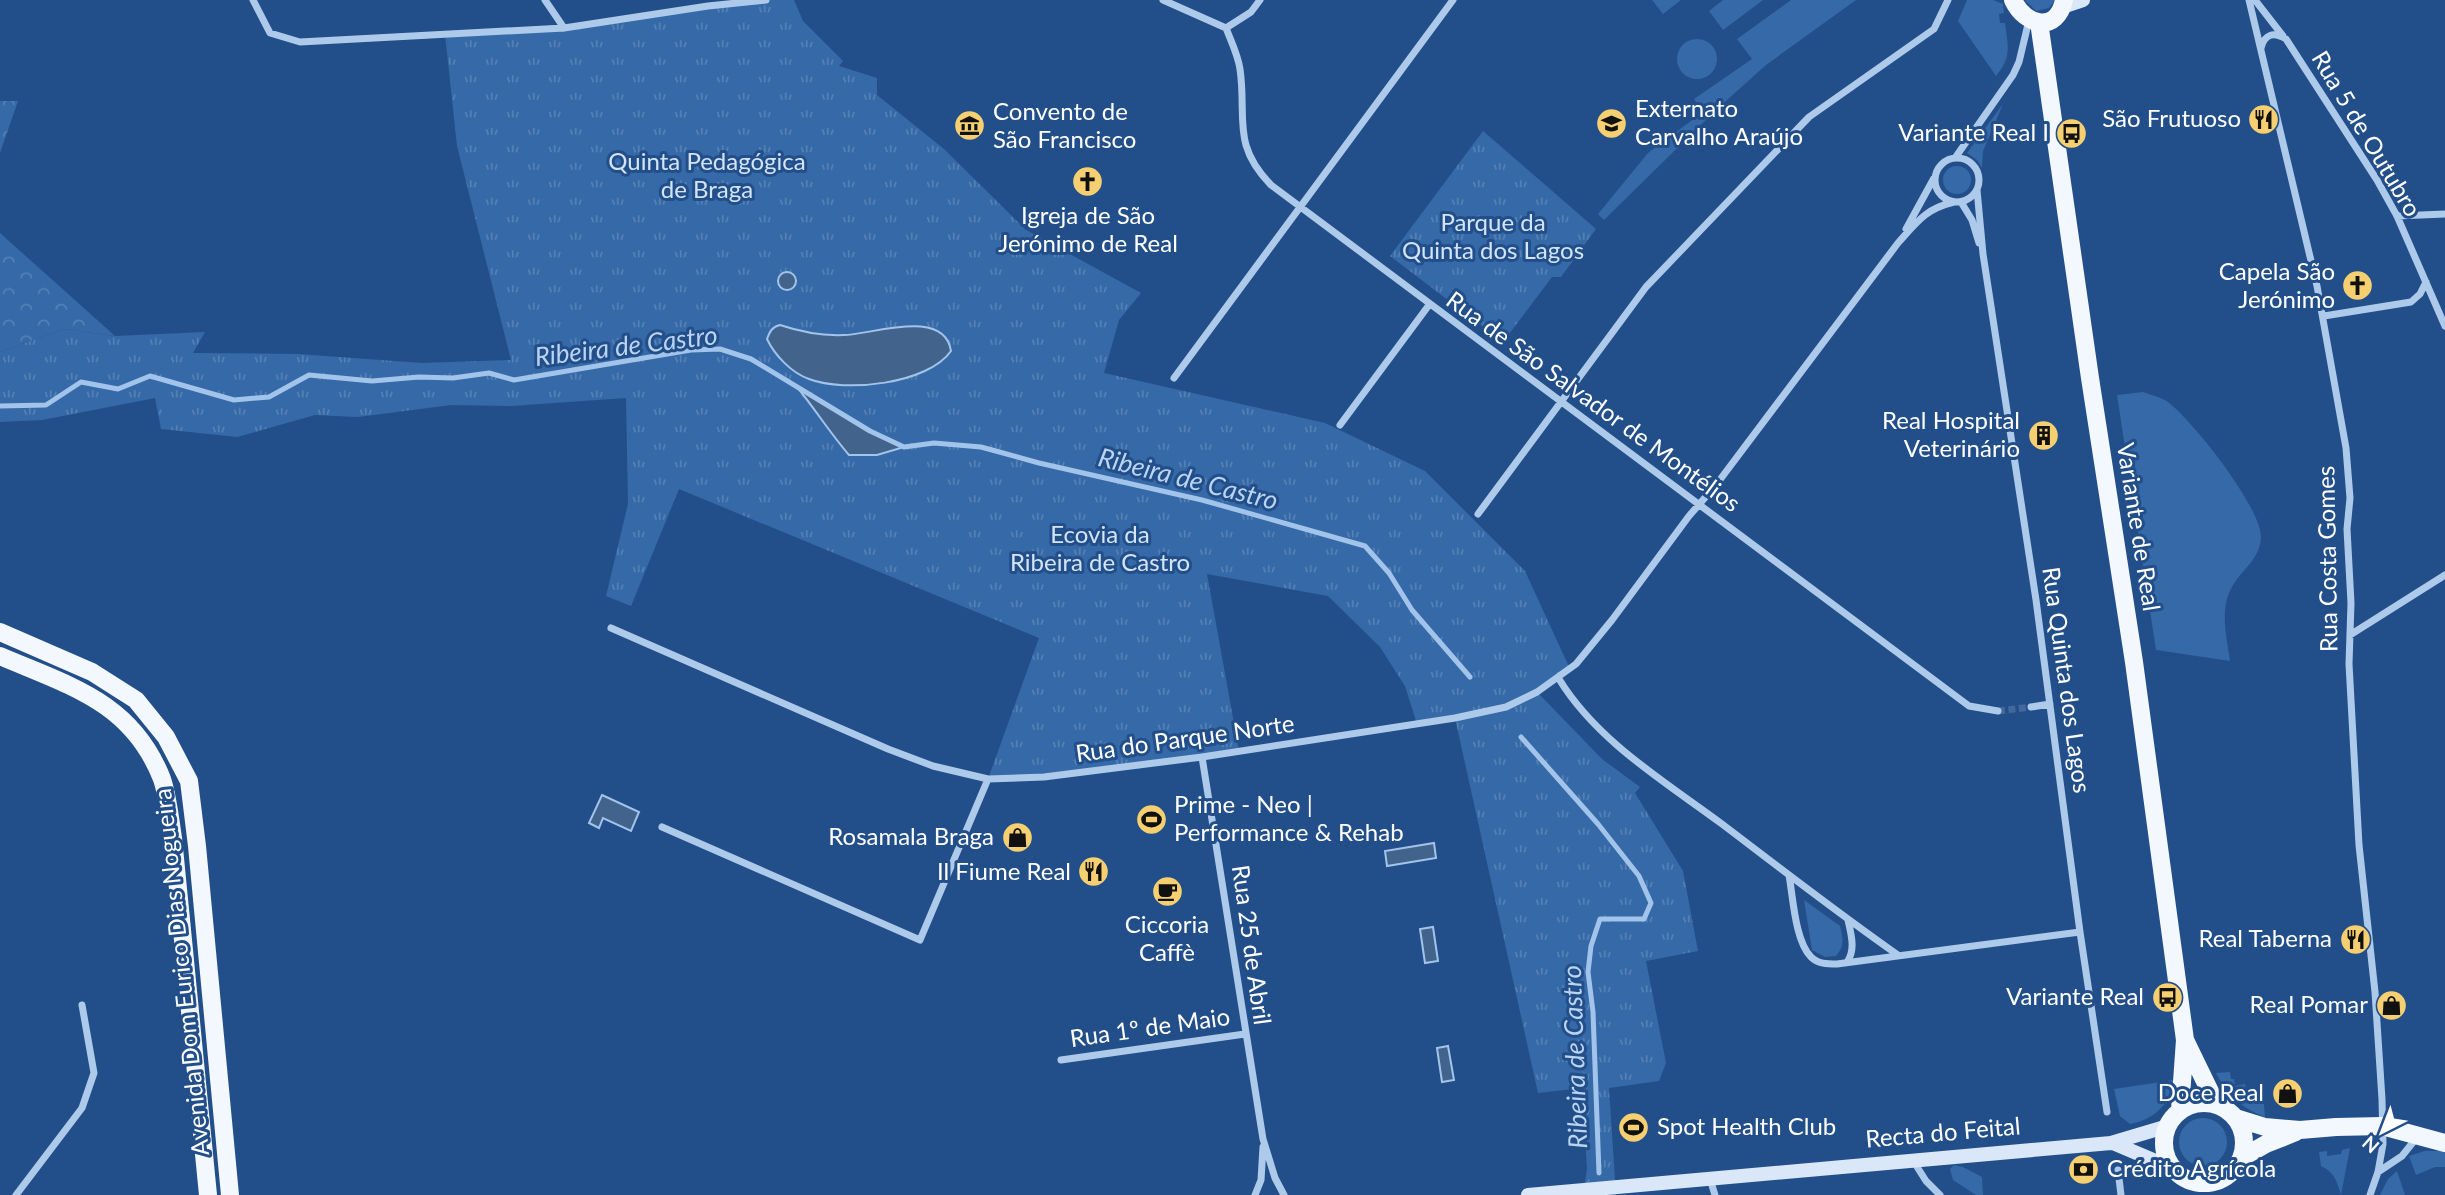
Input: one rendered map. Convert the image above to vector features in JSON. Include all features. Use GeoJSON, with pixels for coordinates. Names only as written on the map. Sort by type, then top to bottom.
{"type":"FeatureCollection","features":[{"type":"Feature","properties":{"kind":"main road"},"geometry":{"type":"LineString","coordinates":[[2013,0],[2021,15],[2034,21],[2048,21],[2057,15],[2063,4]]}},
{"type":"Feature","properties":{"kind":"main road","name":"Variante de Real"},"geometry":{"type":"LineString","coordinates":[[2034,21],[2134,662],[2185,1040],[2179,1110]]}},
{"type":"Feature","properties":{"kind":"main road","name":"Avenida Dom Eurico Dias Nogueira"},"geometry":{"type":"LineString","coordinates":[[0,632],[92,672],[136,700],[166,737],[188,781],[197,846],[230,1195]]}},
{"type":"Feature","properties":{"kind":"main road","name":"Avenida Dom Eurico Dias Nogueira"},"geometry":{"type":"LineString","coordinates":[[0,656],[89,695],[122,717],[148,749],[163,782],[173,838],[208,1195]]}},
{"type":"Feature","properties":{"kind":"main road","name":"Variante de Real"},"geometry":{"type":"LineString","coordinates":[[2185,1040],[2216,1104]]}},
{"type":"Feature","properties":{"kind":"main road"},"geometry":{"type":"LineString","coordinates":[[2195,1195],[2165,1156],[2162,1145],[2168,1126],[2179,1110],[2202,1102],[2227,1109],[2244,1136],[2243,1157]]}},
{"type":"Feature","properties":{"kind":"main road"},"geometry":{"type":"LineString","coordinates":[[2235,1118],[2265,1127],[2300,1130],[2382,1126],[2445,1143]]}},
{"type":"Feature","properties":{"kind":"main road"},"geometry":{"type":"LineString","coordinates":[[2224,1195],[2231,1173],[2243,1157],[2300,1130]]}},
{"type":"Feature","properties":{"kind":"main road","name":"Recta do Feital"},"geometry":{"type":"LineString","coordinates":[[2177,1172],[2194,1183],[2205,1183],[2231,1173]]}},
{"type":"Feature","properties":{"kind":"street"},"geometry":{"type":"LineString","coordinates":[[253,0],[270,33],[300,42],[564,28],[766,0]]}},
{"type":"Feature","properties":{"kind":"street"},"geometry":{"type":"LineString","coordinates":[[545,0],[564,28]]}},
{"type":"Feature","properties":{"kind":"street"},"geometry":{"type":"LineString","coordinates":[[1163,0],[1226,28],[1251,12],[1260,0]]}},
{"type":"Feature","properties":{"kind":"street"},"geometry":{"type":"LineString","coordinates":[[1174,378],[1453,0]]}},
{"type":"Feature","properties":{"kind":"street"},"geometry":{"type":"LineString","coordinates":[[1478,514],[1646,287],[1809,117],[1934,29],[1948,0]]}},
{"type":"Feature","properties":{"kind":"street"},"geometry":{"type":"LineString","coordinates":[[2063,4],[2083,0]]}},
{"type":"Feature","properties":{"kind":"street","name":"Rua 5 de Outubro"},"geometry":{"type":"LineString","coordinates":[[2252,0],[2286,39],[2377,180],[2397,216],[2445,326]]}},
{"type":"Feature","properties":{"kind":"street","name":"Rua Costa Gomes"},"geometry":{"type":"LineString","coordinates":[[2252,0],[2260,50],[2324,316],[2346,448],[2350,498],[2347,529],[2349,664],[2359,845],[2377,1022],[2383,1144],[2370,1195]]}},
{"type":"Feature","properties":{"kind":"street"},"geometry":{"type":"LineString","coordinates":[[1898,243],[1943,163],[1955,158],[2013,75],[2034,21]]}},
{"type":"Feature","properties":{"kind":"street","name":"Rua de São Salvador de Montélios"},"geometry":{"type":"LineString","coordinates":[[1226,28],[1240,68],[1242,131],[1247,152],[1257,171],[1271,185],[1969,706],[1998,711]]}},
{"type":"Feature","properties":{"kind":"street","name":"Rua 5 de Outubro"},"geometry":{"type":"LineString","coordinates":[[2260,50],[2266,37],[2272,34],[2286,39]]}},
{"type":"Feature","properties":{"kind":"street"},"geometry":{"type":"LineString","coordinates":[[1898,243],[1924,213],[1938,206],[1971,198],[1977,190],[1980,180],[1977,169],[1970,161],[1955,158]]}},
{"type":"Feature","properties":{"kind":"street"},"geometry":{"type":"LineString","coordinates":[[1936,174],[1940,194],[1957,202],[1972,220],[1983,254]]}},
{"type":"Feature","properties":{"kind":"street"},"geometry":{"type":"LineString","coordinates":[[1977,190],[1983,254]]}},
{"type":"Feature","properties":{"kind":"street"},"geometry":{"type":"LineString","coordinates":[[2397,216],[2445,214]]}},
{"type":"Feature","properties":{"kind":"street","name":"Rua do Parque Norte"},"geometry":{"type":"LineString","coordinates":[[611,628],[888,749],[933,766],[988,779],[1044,777],[1202,757],[1506,707],[1559,679],[1576,664],[1612,621],[1898,243]]}},
{"type":"Feature","properties":{"kind":"street","name":"Rua Quinta dos Lagos"},"geometry":{"type":"LineString","coordinates":[[1983,254],[2107,1112]]}},
{"type":"Feature","properties":{"kind":"street"},"geometry":{"type":"LineString","coordinates":[[2324,316],[2404,305],[2420,294],[2426,282]]}},
{"type":"Feature","properties":{"kind":"street"},"geometry":{"type":"LineString","coordinates":[[1340,425],[1429,305]]}},
{"type":"Feature","properties":{"kind":"street"},"geometry":{"type":"LineString","coordinates":[[2350,635],[2445,575]]}},
{"type":"Feature","properties":{"kind":"street"},"geometry":{"type":"LineString","coordinates":[[1559,679],[1574,704],[1616,745],[1898,955]]}},
{"type":"Feature","properties":{"kind":"street"},"geometry":{"type":"LineString","coordinates":[[2031,707],[2050,704]]}},
{"type":"Feature","properties":{"kind":"street","name":"Rua 25 de Abril"},"geometry":{"type":"LineString","coordinates":[[1202,757],[1263,1139],[1275,1178],[1284,1195]]}},
{"type":"Feature","properties":{"kind":"street"},"geometry":{"type":"LineString","coordinates":[[662,827],[920,940],[988,779]]}},
{"type":"Feature","properties":{"kind":"street"},"geometry":{"type":"LineString","coordinates":[[1789,874],[1801,943],[1811,957],[1823,964],[2080,932]]}},
{"type":"Feature","properties":{"kind":"street"},"geometry":{"type":"LineString","coordinates":[[1847,962],[1852,956],[1848,920]]}},
{"type":"Feature","properties":{"kind":"street"},"geometry":{"type":"LineString","coordinates":[[16,1195],[82,1108],[94,1073],[82,1005]]}},
{"type":"Feature","properties":{"kind":"street","name":"Rua 1º de Maio"},"geometry":{"type":"LineString","coordinates":[[1061,1060],[1245,1034]]}},
{"type":"Feature","properties":{"kind":"street","name":"Recta do Feital"},"geometry":{"type":"LineString","coordinates":[[1528,1195],[2111,1143],[2168,1126]]}},
{"type":"Feature","properties":{"kind":"street"},"geometry":{"type":"LineString","coordinates":[[2378,1172],[2402,1156],[2413,1146],[2419,1135]]}},
{"type":"Feature","properties":{"kind":"street","name":"Rua 25 de Abril"},"geometry":{"type":"LineString","coordinates":[[1255,1195],[1261,1180],[1263,1139]]}},
{"type":"Feature","properties":{"kind":"street","name":"Recta do Feital"},"geometry":{"type":"LineString","coordinates":[[2111,1143],[2177,1172]]}},
{"type":"Feature","properties":{"kind":"street"},"geometry":{"type":"LineString","coordinates":[[1914,1161],[1926,1181],[1940,1195]]}},
{"type":"Feature","properties":{"kind":"street"},"geometry":{"type":"LineString","coordinates":[[2118,1170],[2121,1195]]}},
{"type":"Feature","properties":{"kind":"street"},"geometry":{"type":"LineString","coordinates":[[1709,1178],[1715,1195]]}},
{"type":"Feature","properties":{"kind":"green space","name":"Ecovia da Ribeira de Castro"},"geometry":{"type":"Polygon","coordinates":[[[766,0],[794,0],[803,21],[843,61],[839,66],[877,78],[877,95],[944,149],[1026,230],[1141,293],[1119,320],[1104,373],[1325,423],[1425,471],[1525,571],[1570,669],[1538,693],[1602,759],[1640,787],[1635,793],[1683,871],[1698,951],[1646,961],[1666,1063],[1659,1081],[1609,1088],[1616,1195],[1583,1195],[1587,1169],[1582,1088],[1538,1093],[1455,718],[1417,724],[1405,686],[1380,647],[1328,596],[1207,574],[1239,751],[1110,769],[988,779],[1039,638],[679,489],[631,606],[606,596],[628,504],[626,398],[511,406],[451,405],[358,417],[315,415],[237,437],[161,429],[155,398],[42,420],[0,422],[0,352],[64,329],[115,336],[205,332],[193,353],[298,354],[422,363],[511,360],[457,146],[445,34],[564,28],[766,0]]]}},
{"type":"Feature","properties":{"kind":"green space"},"geometry":{"type":"Polygon","coordinates":[[[1652,0],[1681,0],[1663,14],[1652,0]]]}},
{"type":"Feature","properties":{"kind":"green space"},"geometry":{"type":"Polygon","coordinates":[[[1723,0],[1763,0],[1723,30],[1709,11],[1723,0]]]}},
{"type":"Feature","properties":{"kind":"green space"},"geometry":{"type":"Polygon","coordinates":[[[1791,0],[1856,0],[1766,65],[1604,220],[1598,214],[1648,153],[1703,112],[1694,99],[1752,59],[1737,39],[1791,0]]]}},
{"type":"Feature","properties":{"kind":"green space"},"geometry":{"type":"Polygon","coordinates":[[[1967,0],[1993,0],[2003,4],[2004,13],[1999,14],[2000,23],[2005,23],[2008,51],[2005,63],[1996,76],[1958,21],[1967,0]]]}},
{"type":"Feature","properties":{"kind":"green space"},"geometry":{"type":"Polygon","coordinates":[[[2025,0],[2055,0],[2049,8],[2036,11],[2025,0]]]}},
{"type":"Feature","properties":{"kind":"green space"},"geometry":{"type":"Polygon","coordinates":[[[1697,39],[1711,45],[1717,59],[1711,73],[1697,79],[1683,73],[1677,59],[1683,45],[1697,39]]]}},
{"type":"Feature","properties":{"kind":"green space"},"geometry":{"type":"Polygon","coordinates":[[[0,101],[18,101],[0,153],[0,101]]]}},
{"type":"Feature","properties":{"kind":"green space"},"geometry":{"type":"Polygon","coordinates":[[[2003,104],[1983,151],[1982,168],[1977,160],[1967,153],[2003,104]]]}},
{"type":"Feature","properties":{"kind":"green space","name":"Parque da Quinta dos Lagos"},"geometry":{"type":"Polygon","coordinates":[[[1483,131],[1596,229],[1561,277],[1552,277],[1503,342],[1390,256],[1483,131]]]}},
{"type":"Feature","properties":{"kind":"green space"},"geometry":{"type":"Polygon","coordinates":[[[1957,166],[1967,170],[1971,180],[1967,190],[1957,194],[1947,190],[1943,180],[1947,170],[1957,166]]]}},
{"type":"Feature","properties":{"kind":"green space"},"geometry":{"type":"Polygon","coordinates":[[[0,233],[115,336],[64,329],[0,352],[0,233]]]}},
{"type":"Feature","properties":{"kind":"green space"},"geometry":{"type":"Polygon","coordinates":[[[2143,392],[2168,402],[2193,427],[2224,465],[2258,523],[2260,545],[2254,558],[2232,587],[2226,605],[2225,624],[2230,661],[2156,650],[2117,395],[2143,392]]]}},
{"type":"Feature","properties":{"kind":"green space"},"geometry":{"type":"Polygon","coordinates":[[[1804,900],[1840,926],[1842,942],[1836,956],[1825,957],[1812,950],[1804,900]]]}},
{"type":"Feature","properties":{"kind":"green space"},"geometry":{"type":"Polygon","coordinates":[[[2230,1072],[2235,1086],[2245,1084],[2247,1096],[2263,1094],[2265,1117],[2236,1100],[2216,1073],[2230,1072]]]}},
{"type":"Feature","properties":{"kind":"green space"},"geometry":{"type":"Polygon","coordinates":[[[2174,1080],[2165,1103],[2153,1115],[2130,1124],[2120,1116],[2114,1089],[2174,1080]]]}},
{"type":"Feature","properties":{"kind":"green space"},"geometry":{"type":"Polygon","coordinates":[[[2203,1118],[2220,1125],[2227,1142],[2220,1159],[2203,1166],[2186,1159],[2179,1142],[2186,1125],[2203,1118]]]}},
{"type":"Feature","properties":{"kind":"green space"},"geometry":{"type":"Polygon","coordinates":[[[2350,1148],[2341,1195],[2334,1178],[2321,1166],[2319,1152],[2327,1151],[2327,1156],[2341,1154],[2342,1150],[2350,1148]]]}},
{"type":"Feature","properties":{"kind":"green space"},"geometry":{"type":"Polygon","coordinates":[[[2425,1151],[2445,1151],[2445,1167],[2435,1167],[2416,1175],[2409,1156],[2425,1151]]]}},
{"type":"Feature","properties":{"kind":"green space"},"geometry":{"type":"Polygon","coordinates":[[[1954,1165],[1982,1177],[1983,1195],[1976,1195],[1953,1180],[1950,1169],[1954,1165]]]}},
{"type":"Feature","properties":{"kind":"green space"},"geometry":{"type":"Polygon","coordinates":[[[2397,1171],[2405,1195],[2380,1195],[2388,1179],[2397,1171]]]}},
{"type":"Feature","properties":{"kind":"shaded area"},"geometry":{"type":"Polygon","coordinates":[[[783,272],[791,272],[796,281],[794,288],[783,290],[778,285],[778,277],[783,272]]]}},
{"type":"Feature","properties":{"kind":"shaded area"},"geometry":{"type":"Polygon","coordinates":[[[780,325],[812,333],[836,335],[905,326],[921,327],[935,330],[945,338],[951,351],[940,362],[905,378],[864,385],[824,383],[796,373],[775,352],[767,339],[772,330],[780,325]]]}},
{"type":"Feature","properties":{"kind":"shaded area"},"geometry":{"type":"Polygon","coordinates":[[[797,387],[869,431],[904,447],[877,455],[849,455],[797,387]]]}},
{"type":"Feature","properties":{"kind":"shaded area"},"geometry":{"type":"Polygon","coordinates":[[[602,795],[639,812],[631,831],[603,818],[599,828],[589,823],[602,795]]]}},
{"type":"Feature","properties":{"kind":"shaded area"},"geometry":{"type":"Polygon","coordinates":[[[1434,843],[1436,858],[1387,866],[1385,851],[1434,843]]]}},
{"type":"Feature","properties":{"kind":"shaded area"},"geometry":{"type":"Polygon","coordinates":[[[1433,927],[1438,961],[1425,963],[1420,929],[1433,927]]]}},
{"type":"Feature","properties":{"kind":"shaded area"},"geometry":{"type":"Polygon","coordinates":[[[1448,1046],[1454,1080],[1442,1082],[1437,1048],[1448,1046]]]}},
{"type":"Feature","properties":{"kind":"waterway","name":"Ribeira de Castro"},"geometry":{"type":"LineString","coordinates":[[0,406],[46,405],[81,382],[118,389],[150,376],[234,400],[269,397],[309,375],[372,381],[419,377],[453,378],[489,373],[514,380],[691,350],[720,349],[751,359],[870,431],[904,447],[934,443],[981,447],[1202,500],[1365,546],[1389,573],[1412,610],[1470,677]]}},
{"type":"Feature","properties":{"kind":"waterway","name":"Ribeira de Castro"},"geometry":{"type":"LineString","coordinates":[[1521,737],[1598,824],[1639,876],[1651,903],[1644,919],[1600,919],[1591,946],[1588,972],[1593,1012],[1599,1173]]}},
{"type":"Feature","properties":{"kind":"tunnel"},"geometry":{"type":"LineString","coordinates":[[1998,711],[2031,707]]}},
{"type":"Feature","properties":{"kind":"place","name":"São Frutuoso"},"geometry":{"type":"Point","coordinates":[2264,119]}},
{"type":"Feature","properties":{"kind":"place","name":"Externato Carvalho Araújo"},"geometry":{"type":"Point","coordinates":[1612,123]}},
{"type":"Feature","properties":{"kind":"place","name":"Convento de São Francisco"},"geometry":{"type":"Point","coordinates":[970,126]}},
{"type":"Feature","properties":{"kind":"place","name":"Variante Real I"},"geometry":{"type":"Point","coordinates":[2072,133]}},
{"type":"Feature","properties":{"kind":"place","name":"Igreja de São Jerónimo de Real"},"geometry":{"type":"Point","coordinates":[1088,182]}},
{"type":"Feature","properties":{"kind":"place","name":"Capela São Jerónimo"},"geometry":{"type":"Point","coordinates":[2358,286]}},
{"type":"Feature","properties":{"kind":"place","name":"Real Hospital Veterinário"},"geometry":{"type":"Point","coordinates":[2043,435]}},
{"type":"Feature","properties":{"kind":"place","name":"Prime - Neo | Performance & Rehab"},"geometry":{"type":"Point","coordinates":[1151,819]}},
{"type":"Feature","properties":{"kind":"place","name":"Rosamala Braga"},"geometry":{"type":"Point","coordinates":[1017,837]}},
{"type":"Feature","properties":{"kind":"place","name":"Il Fiume Real"},"geometry":{"type":"Point","coordinates":[1094,872]}},
{"type":"Feature","properties":{"kind":"place","name":"Ciccoria Caffè"},"geometry":{"type":"Point","coordinates":[1167,891]}},
{"type":"Feature","properties":{"kind":"place","name":"Real Taberna"},"geometry":{"type":"Point","coordinates":[2355,939]}},
{"type":"Feature","properties":{"kind":"place","name":"Variante Real"},"geometry":{"type":"Point","coordinates":[2167,997]}},
{"type":"Feature","properties":{"kind":"place","name":"Real Pomar"},"geometry":{"type":"Point","coordinates":[2391,1005]}},
{"type":"Feature","properties":{"kind":"place","name":"Doce Real"},"geometry":{"type":"Point","coordinates":[2287,1093]}},
{"type":"Feature","properties":{"kind":"place","name":"Spot Health Club"},"geometry":{"type":"Point","coordinates":[1634,1127]}},
{"type":"Feature","properties":{"kind":"place","name":"Crédito Agrícola"},"geometry":{"type":"Point","coordinates":[2084,1169]}},
{"type":"Feature","properties":{"kind":"park label","name":"Quinta Pedagógica de Braga"},"geometry":{"type":"Point","coordinates":[707,176]}}]}
